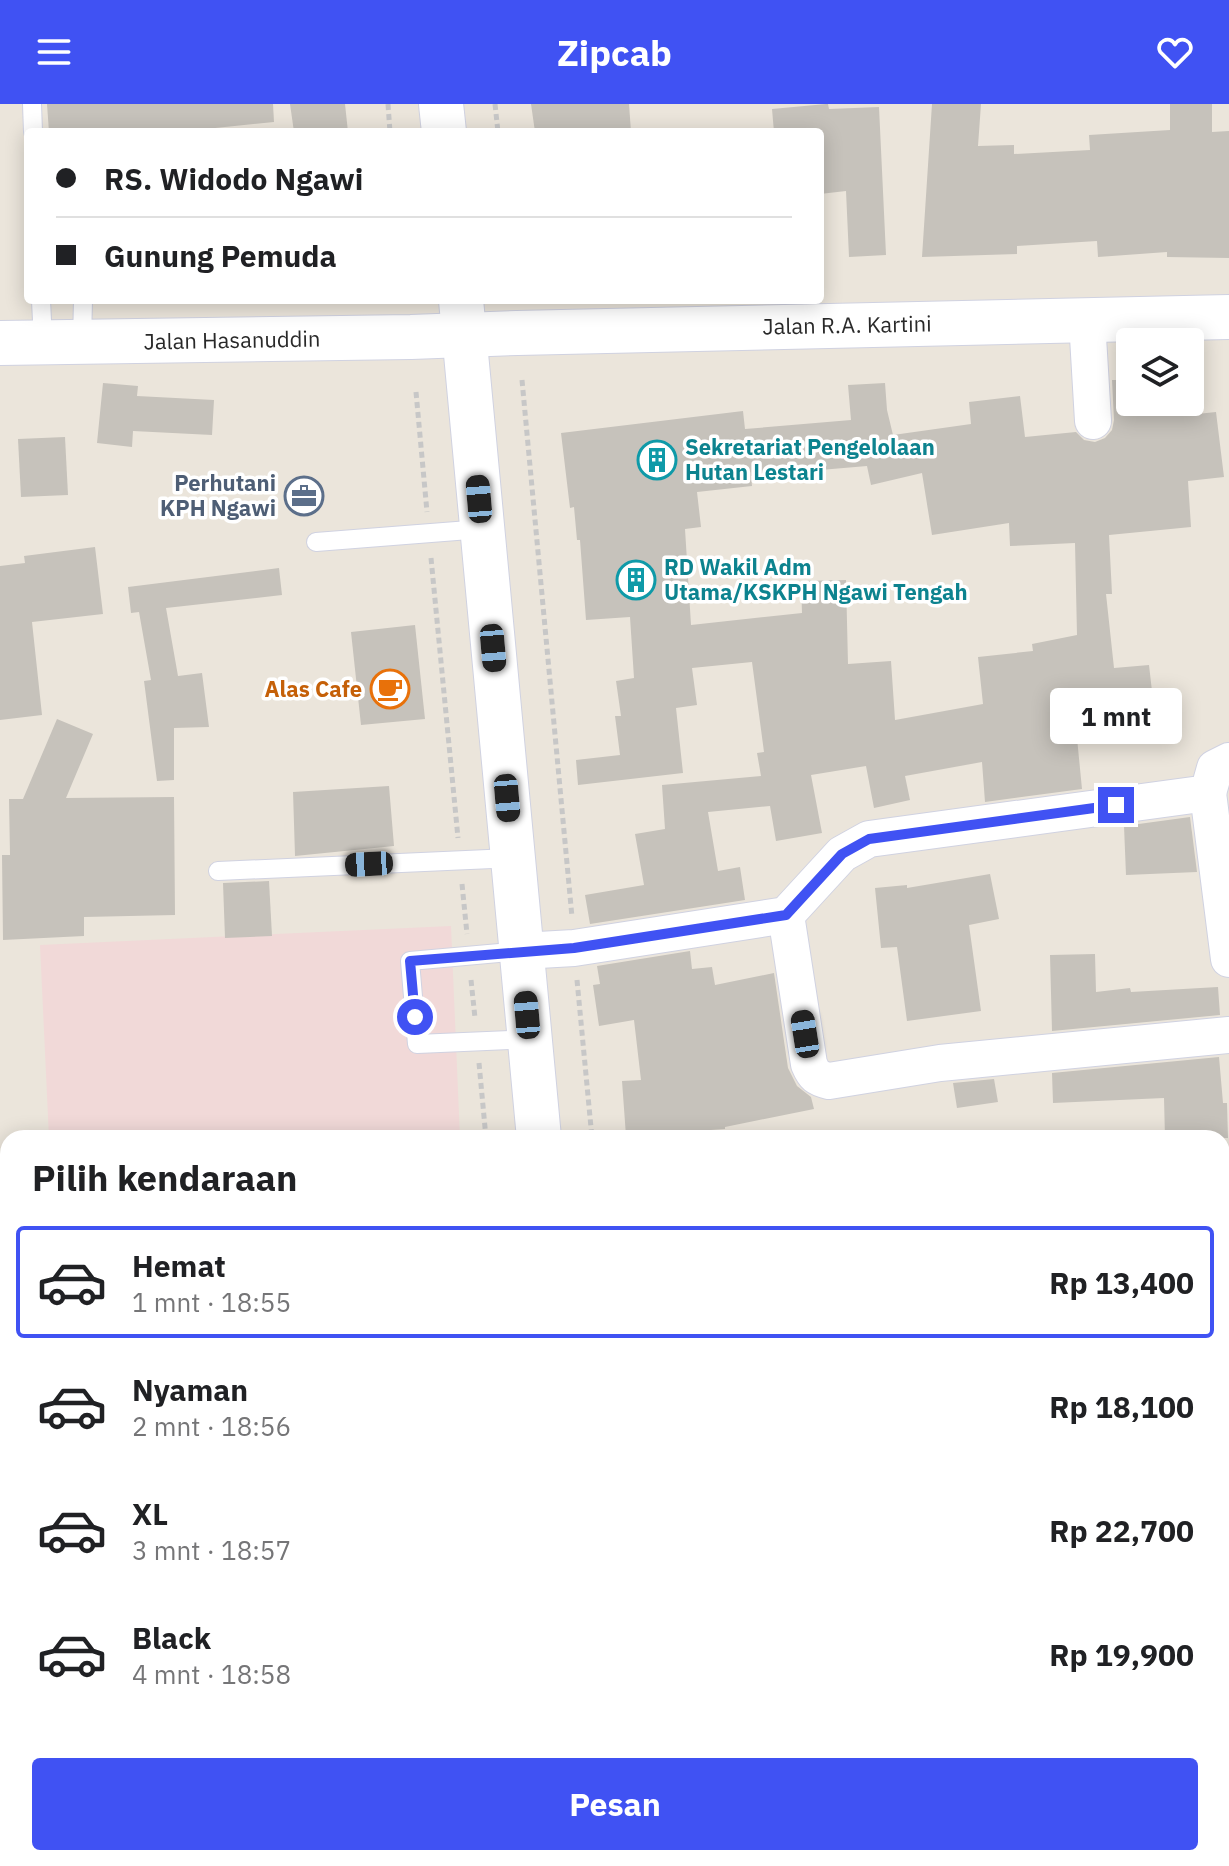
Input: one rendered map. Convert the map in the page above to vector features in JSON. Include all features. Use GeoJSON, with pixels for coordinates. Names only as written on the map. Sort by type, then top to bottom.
{"type":"FeatureCollection","features":[{"type":"Feature","properties":{"kind":"street"},"geometry":{"type":"LineString","coordinates":[[441,104],[444,128]]}},
{"type":"Feature","properties":{"kind":"street","name":"Jalan R.A. Kartini"},"geometry":{"type":"LineString","coordinates":[[463,318],[1087,320],[1229,317]]}},
{"type":"Feature","properties":{"kind":"street"},"geometry":{"type":"LineString","coordinates":[[463,318],[538,1130]]}},
{"type":"Feature","properties":{"kind":"street","name":"Jalan Hasanuddin"},"geometry":{"type":"LineString","coordinates":[[0,343],[62,321],[463,318]]}},
{"type":"Feature","properties":{"kind":"street"},"geometry":{"type":"LineString","coordinates":[[1087,320],[1093,421]]}},
{"type":"Feature","properties":{"kind":"street"},"geometry":{"type":"LineString","coordinates":[[1229,761],[1215,768],[1208,793],[1229,959]]}},
{"type":"Feature","properties":{"kind":"street"},"geometry":{"type":"LineString","coordinates":[[521,951],[574,948],[786,915],[842,854],[869,839],[1208,793]]}},
{"type":"Feature","properties":{"kind":"street"},"geometry":{"type":"LineString","coordinates":[[786,915],[809,1064],[813,1074],[829,1081],[940,1063],[1229,1035]]}},
{"type":"Feature","properties":{"kind":"lane"},"geometry":{"type":"LineString","coordinates":[[32,104],[33,128]]}},
{"type":"Feature","properties":{"kind":"lane"},"geometry":{"type":"LineString","coordinates":[[316,542],[482,529]]}},
{"type":"Feature","properties":{"kind":"lane"},"geometry":{"type":"LineString","coordinates":[[218,871],[513,858]]}},
{"type":"Feature","properties":{"kind":"lane"},"geometry":{"type":"LineString","coordinates":[[521,951],[410,961],[417,1044],[530,1039]]}},
{"type":"Feature","properties":{"kind":"path"},"geometry":{"type":"LineString","coordinates":[[388,104],[390,128]]}},
{"type":"Feature","properties":{"kind":"path"},"geometry":{"type":"LineString","coordinates":[[495,104],[498,128]]}},
{"type":"Feature","properties":{"kind":"path"},"geometry":{"type":"LineString","coordinates":[[522,380],[572,918]]}},
{"type":"Feature","properties":{"kind":"path"},"geometry":{"type":"LineString","coordinates":[[416,392],[485,1130]]}},
{"type":"Feature","properties":{"kind":"path"},"geometry":{"type":"LineString","coordinates":[[576,967],[591,1130]]}},
{"type":"Feature","properties":{"kind":"shaded area"},"geometry":{"type":"Polygon","coordinates":[[[451,926],[460,1130],[49,1130],[40,945],[451,926]]]}},
{"type":"Feature","properties":{"kind":"building"},"geometry":{"type":"Polygon","coordinates":[[[47,104],[273,104],[274,122],[216,128],[49,128],[47,104]]]}},
{"type":"Feature","properties":{"kind":"building"},"geometry":{"type":"Polygon","coordinates":[[[290,104],[345,104],[348,128],[293,128],[290,104]]]}},
{"type":"Feature","properties":{"kind":"building"},"geometry":{"type":"Polygon","coordinates":[[[531,104],[629,104],[631,128],[534,128],[531,104]]]}},
{"type":"Feature","properties":{"kind":"building"},"geometry":{"type":"Polygon","coordinates":[[[828,104],[829,109],[879,107],[886,255],[849,257],[846,191],[824,194],[824,128],[774,128],[772,109],[828,104]]]}},
{"type":"Feature","properties":{"kind":"building"},"geometry":{"type":"Polygon","coordinates":[[[932,104],[981,104],[978,146],[1014,145],[1014,154],[1090,150],[1089,135],[1170,130],[1170,104],[1212,104],[1212,132],[1229,131],[1229,258],[1167,257],[1167,252],[1098,257],[1097,241],[1017,246],[1017,254],[922,257],[932,104]]]}},
{"type":"Feature","properties":{"kind":"building"},"geometry":{"type":"Polygon","coordinates":[[[1112,380],[1116,380],[1116,416],[1204,416],[1204,413],[1216,412],[1224,477],[1188,481],[1191,527],[1109,535],[1112,594],[1106,594],[1114,668],[1149,665],[1153,700],[1074,707],[1082,789],[985,802],[982,762],[905,776],[910,800],[874,808],[866,766],[811,775],[822,833],[776,841],[770,806],[708,812],[718,871],[740,867],[745,900],[590,924],[585,895],[644,885],[635,834],[665,829],[662,785],[761,776],[757,753],[764,752],[752,662],[692,668],[697,705],[676,708],[683,773],[578,785],[576,760],[620,755],[615,716],[621,716],[616,681],[634,678],[630,617],[586,620],[580,540],[577,540],[574,507],[570,508],[561,433],[743,411],[745,429],[851,420],[848,385],[885,383],[893,435],[971,424],[969,402],[1020,396],[1025,437],[1076,432],[1084,440],[1095,442],[1105,438],[1112,430],[1112,380]],[[867,466],[751,476],[752,486],[697,492],[701,527],[685,529],[691,625],[802,613],[801,581],[846,580],[848,664],[891,661],[895,720],[983,704],[978,657],[1033,651],[1032,644],[1077,635],[1075,543],[1010,546],[1009,523],[932,535],[922,473],[871,485],[867,466]]]}},
{"type":"Feature","properties":{"kind":"building"},"geometry":{"type":"Polygon","coordinates":[[[103,383],[138,386],[137,396],[214,400],[212,435],[133,431],[132,447],[97,443],[103,383]]]}},
{"type":"Feature","properties":{"kind":"building"},"geometry":{"type":"Polygon","coordinates":[[[65,437],[68,495],[21,497],[18,439],[65,437]]]}},
{"type":"Feature","properties":{"kind":"building"},"geometry":{"type":"Polygon","coordinates":[[[95,547],[103,614],[32,622],[42,715],[0,720],[0,566],[25,563],[24,556],[95,547]]]}},
{"type":"Feature","properties":{"kind":"building"},"geometry":{"type":"Polygon","coordinates":[[[279,568],[282,595],[166,608],[178,676],[202,673],[209,727],[174,728],[174,780],[157,781],[144,681],[151,680],[139,612],[131,613],[128,587],[279,568]]]}},
{"type":"Feature","properties":{"kind":"building"},"geometry":{"type":"Polygon","coordinates":[[[415,625],[425,719],[361,725],[351,632],[415,625]]]}},
{"type":"Feature","properties":{"kind":"building"},"geometry":{"type":"Polygon","coordinates":[[[57,719],[93,734],[66,798],[174,797],[175,915],[84,917],[84,936],[3,940],[2,855],[10,855],[9,799],[23,799],[57,719]]]}},
{"type":"Feature","properties":{"kind":"building"},"geometry":{"type":"Polygon","coordinates":[[[389,786],[394,846],[295,856],[293,792],[389,786]]]}},
{"type":"Feature","properties":{"kind":"building"},"geometry":{"type":"Polygon","coordinates":[[[1190,817],[1197,872],[1126,875],[1124,826],[1190,817]]]}},
{"type":"Feature","properties":{"kind":"building"},"geometry":{"type":"Polygon","coordinates":[[[990,874],[999,919],[969,925],[981,1011],[907,1021],[897,947],[881,948],[875,888],[907,885],[907,888],[990,874]]]}},
{"type":"Feature","properties":{"kind":"building"},"geometry":{"type":"Polygon","coordinates":[[[269,881],[272,936],[225,938],[223,883],[269,881]]]}},
{"type":"Feature","properties":{"kind":"building"},"geometry":{"type":"Polygon","coordinates":[[[690,951],[692,969],[712,967],[715,985],[774,973],[788,1068],[797,1086],[811,1097],[814,1109],[725,1129],[626,1130],[622,1081],[641,1080],[634,1020],[599,1026],[593,985],[600,984],[597,966],[690,951]]]}},
{"type":"Feature","properties":{"kind":"building"},"geometry":{"type":"Polygon","coordinates":[[[1095,954],[1096,992],[1130,988],[1131,992],[1218,987],[1220,1015],[1052,1031],[1050,955],[1095,954]]]}},
{"type":"Feature","properties":{"kind":"building"},"geometry":{"type":"Polygon","coordinates":[[[1219,1057],[1223,1103],[1227,1103],[1228,1130],[1165,1130],[1164,1098],[1053,1103],[1052,1073],[1219,1057]]]}},
{"type":"Feature","properties":{"kind":"building"},"geometry":{"type":"Polygon","coordinates":[[[994,1079],[998,1102],[957,1108],[953,1083],[994,1079]]]}},
{"type":"Feature","properties":{"kind":"place","name":"Sekretariat Pengelolaan Hutan Lestari"},"geometry":{"type":"Point","coordinates":[657,460]}},
{"type":"Feature","properties":{"kind":"place","name":"Perhutani KPH Ngawi"},"geometry":{"type":"Point","coordinates":[304,496]}},
{"type":"Feature","properties":{"kind":"place","name":"RD Wakil Adm Utama/KSKPH Ngawi Tengah"},"geometry":{"type":"Point","coordinates":[636,580]}},
{"type":"Feature","properties":{"kind":"place","name":"Alas Cafe"},"geometry":{"type":"Point","coordinates":[390,689]}},
{"type":"Feature","properties":{"kind":"route"},"geometry":{"type":"LineString","coordinates":[[415,1017],[410,961],[574,948],[786,915],[842,854],[869,839],[1116,805]]}}]}
